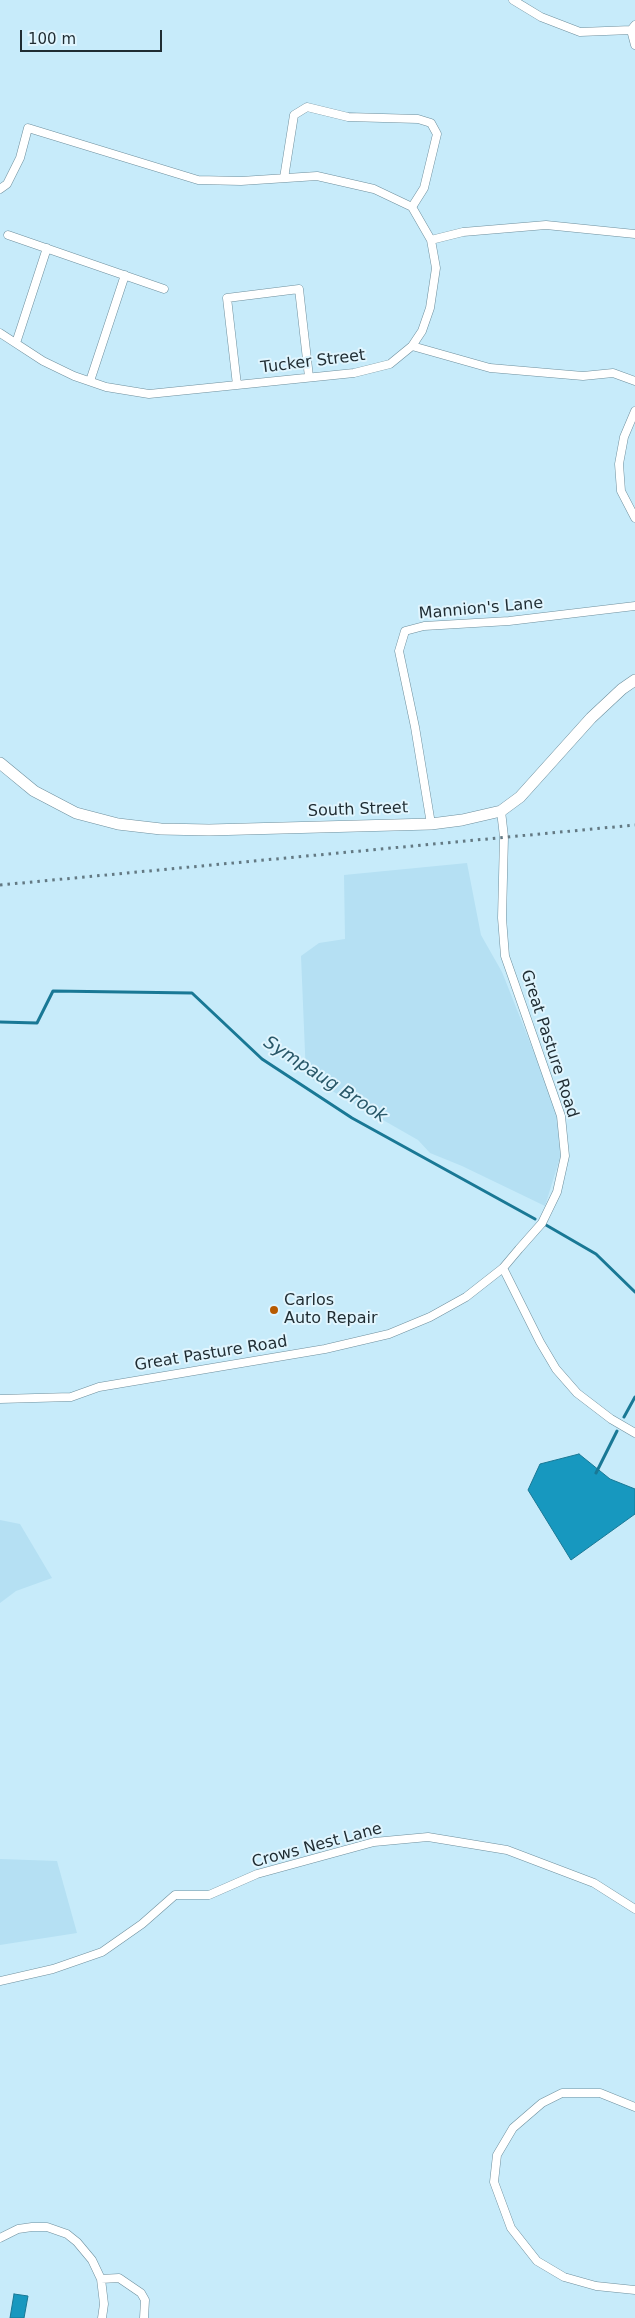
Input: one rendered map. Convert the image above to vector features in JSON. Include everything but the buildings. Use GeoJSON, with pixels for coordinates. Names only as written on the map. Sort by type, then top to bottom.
{"type":"FeatureCollection","features":[{"type":"Feature","properties":{"kind":"main road","name":"South Street"},"geometry":{"type":"LineString","coordinates":[[0,764],[34,791],[76,813],[118,824],[161,829],[256,829],[431,824],[462,820],[500,811],[520,798],[591,718],[622,689],[635,680]]}},
{"type":"Feature","properties":{"kind":"street"},"geometry":{"type":"LineString","coordinates":[[513,0],[541,17],[580,32],[633,27],[635,45]]}},
{"type":"Feature","properties":{"kind":"street"},"geometry":{"type":"LineString","coordinates":[[0,190],[7,184],[20,158],[28,128],[198,180],[241,181],[317,176],[374,188],[412,207],[424,188],[437,134],[431,123],[418,119],[348,116],[307,107],[294,115],[284,178]]}},
{"type":"Feature","properties":{"kind":"street","name":"Tucker Street"},"geometry":{"type":"LineString","coordinates":[[0,333],[43,361],[90,382],[106,387],[149,394],[354,373],[390,364],[412,346],[422,331],[430,308],[436,268],[431,240],[412,207]]}},
{"type":"Feature","properties":{"kind":"street"},"geometry":{"type":"LineString","coordinates":[[431,240],[463,232],[546,225],[635,234]]}},
{"type":"Feature","properties":{"kind":"street"},"geometry":{"type":"LineString","coordinates":[[8,235],[164,288]]}},
{"type":"Feature","properties":{"kind":"street"},"geometry":{"type":"LineString","coordinates":[[16,344],[47,248]]}},
{"type":"Feature","properties":{"kind":"street"},"geometry":{"type":"LineString","coordinates":[[90,382],[124,275]]}},
{"type":"Feature","properties":{"kind":"street"},"geometry":{"type":"LineString","coordinates":[[236,385],[227,298],[299,289],[309,378]]}},
{"type":"Feature","properties":{"kind":"street"},"geometry":{"type":"LineString","coordinates":[[412,346],[490,368],[583,376],[613,373],[635,381]]}},
{"type":"Feature","properties":{"kind":"street"},"geometry":{"type":"LineString","coordinates":[[635,411],[624,437],[619,464],[621,491],[635,518]]}},
{"type":"Feature","properties":{"kind":"street","name":"Mannion's Lane"},"geometry":{"type":"LineString","coordinates":[[431,824],[415,727],[399,650],[405,631],[424,626],[509,621],[635,606]]}},
{"type":"Feature","properties":{"kind":"street","name":"Great Pasture Road"},"geometry":{"type":"LineString","coordinates":[[0,1399],[71,1397],[99,1387],[138,1379],[325,1349],[388,1334],[430,1317],[466,1297],[503,1268],[542,1223],[558,1192],[565,1156],[561,1116],[505,956],[502,909],[504,836],[500,811]]}},
{"type":"Feature","properties":{"kind":"street"},"geometry":{"type":"LineString","coordinates":[[503,1268],[540,1342],[556,1369],[577,1393],[611,1419],[635,1432]]}},
{"type":"Feature","properties":{"kind":"street","name":"Crows Nest Lane"},"geometry":{"type":"LineString","coordinates":[[0,1982],[54,1969],[102,1952],[142,1924],[175,1895],[210,1895],[257,1874],[374,1842],[428,1837],[507,1850],[594,1883],[635,1909]]}},
{"type":"Feature","properties":{"kind":"street"},"geometry":{"type":"LineString","coordinates":[[635,2107],[600,2092],[562,2093],[542,2103],[513,2128],[497,2155],[494,2182],[511,2228],[538,2261],[564,2277],[596,2286],[635,2290]]}},
{"type":"Feature","properties":{"kind":"street"},"geometry":{"type":"LineString","coordinates":[[0,2238],[18,2229],[32,2227],[57,2230],[77,2242],[86,2251],[101,2278],[104,2304],[102,2318]]}},
{"type":"Feature","properties":{"kind":"street"},"geometry":{"type":"LineString","coordinates":[[101,2278],[119,2278],[140,2293],[145,2300],[144,2318]]}},
{"type":"Feature","properties":{"kind":"shaded area"},"geometry":{"type":"Polygon","coordinates":[[[467,863],[481,935],[502,972],[558,1113],[563,1148],[545,1206],[462,1166],[430,1153],[418,1140],[306,1076],[301,956],[319,943],[345,939],[344,875],[467,863]]]}},
{"type":"Feature","properties":{"kind":"shaded area"},"geometry":{"type":"Polygon","coordinates":[[[0,1520],[20,1524],[52,1578],[16,1591],[0,1603],[0,1520]]]}},
{"type":"Feature","properties":{"kind":"shaded area"},"geometry":{"type":"Polygon","coordinates":[[[0,1859],[57,1861],[77,1933],[0,1945],[0,1859]]]}},
{"type":"Feature","properties":{"kind":"water"},"geometry":{"type":"Polygon","coordinates":[[[579,1454],[610,1479],[635,1489],[635,1514],[571,1560],[528,1490],[540,1464],[579,1454]]]}},
{"type":"Feature","properties":{"kind":"water"},"geometry":{"type":"Polygon","coordinates":[[[14,2294],[28,2296],[24,2318],[10,2318],[14,2294]]]}},
{"type":"Feature","properties":{"kind":"waterway","name":"Sympaug Brook"},"geometry":{"type":"LineString","coordinates":[[0,1022],[37,1023],[53,991],[192,993],[262,1059],[352,1118],[535,1219]]}},
{"type":"Feature","properties":{"kind":"waterway","name":"Sympaug Brook"},"geometry":{"type":"LineString","coordinates":[[546,1225],[596,1254],[635,1292]]}},
{"type":"Feature","properties":{"kind":"waterway"},"geometry":{"type":"LineString","coordinates":[[624,1417],[635,1397]]}},
{"type":"Feature","properties":{"kind":"waterway"},"geometry":{"type":"LineString","coordinates":[[596,1473],[617,1431]]}},
{"type":"Feature","properties":{"kind":"railway"},"geometry":{"type":"LineString","coordinates":[[0,885],[635,825]]}},
{"type":"Feature","properties":{"kind":"place","name":"Carlos Auto Repair"},"geometry":{"type":"Point","coordinates":[274,1310]}}]}
